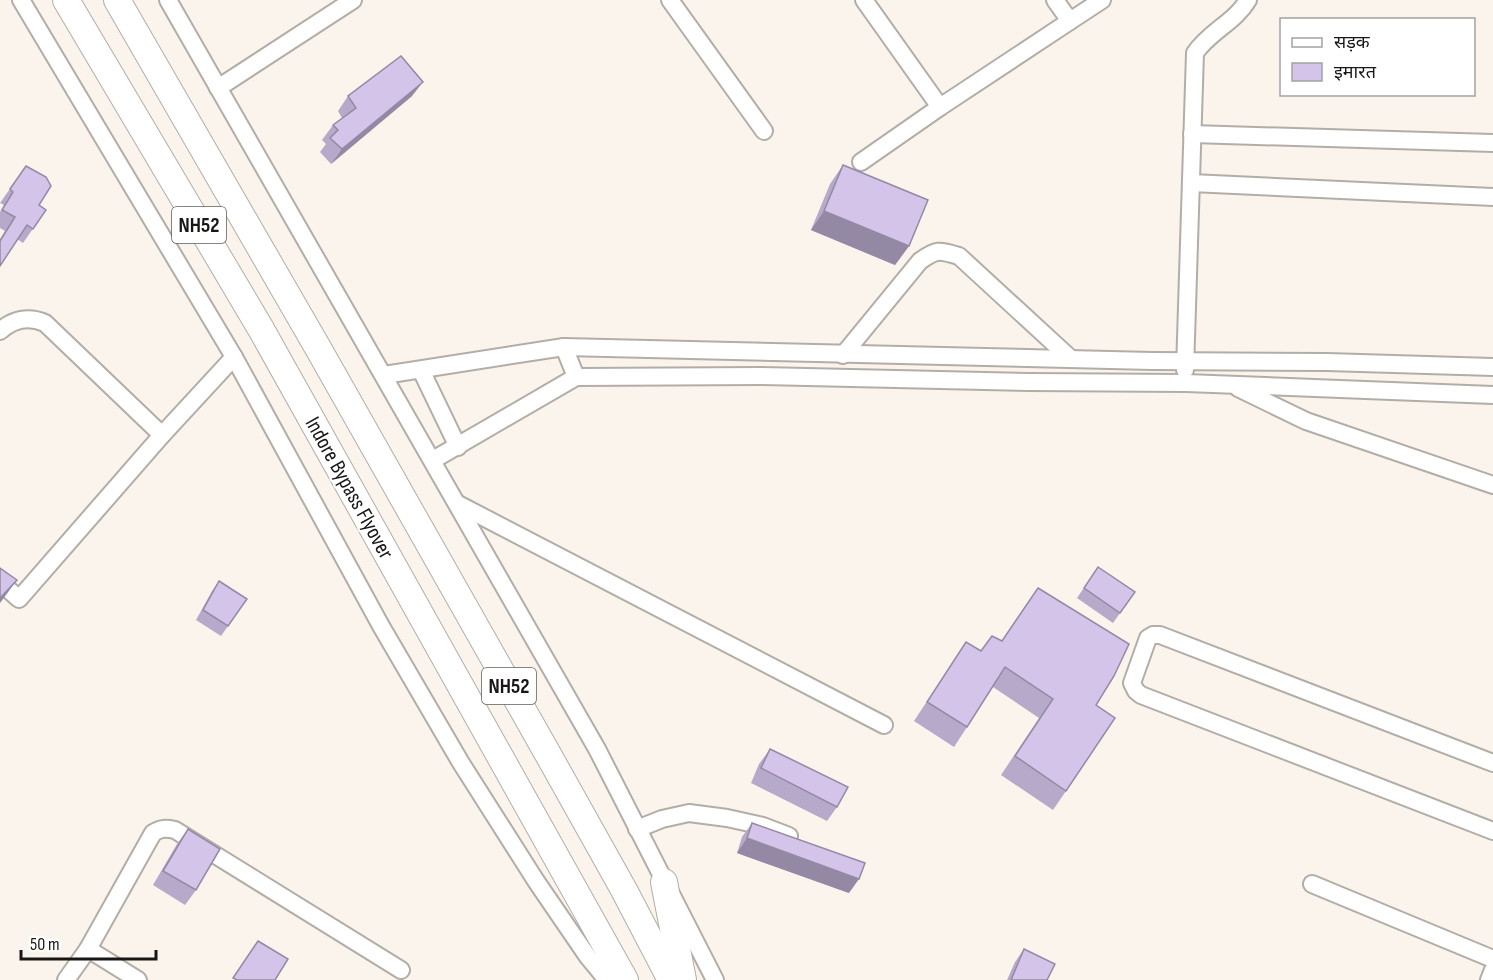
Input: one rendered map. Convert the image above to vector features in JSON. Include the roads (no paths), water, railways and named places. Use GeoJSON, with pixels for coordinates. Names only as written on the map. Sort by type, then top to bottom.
{"type":"FeatureCollection","features":[{"type":"Feature","properties":{"kind":"highway","name":"Indore Bypass Flyover"},"geometry":{"type":"LineString","coordinates":[[66,0],[289,379],[625,980]]}},
{"type":"Feature","properties":{"kind":"highway","name":"Indore Bypass Flyover"},"geometry":{"type":"LineString","coordinates":[[117,0],[318,348],[618,880],[671,980]]}},
{"type":"Feature","properties":{"kind":"highway"},"geometry":{"type":"LineString","coordinates":[[664,882],[683,980]]}},
{"type":"Feature","properties":{"kind":"street"},"geometry":{"type":"LineString","coordinates":[[21,0],[234,357],[381,626],[461,763],[536,881],[588,957],[607,980]]}},
{"type":"Feature","properties":{"kind":"street"},"geometry":{"type":"LineString","coordinates":[[168,0],[597,749],[715,980]]}},
{"type":"Feature","properties":{"kind":"street"},"geometry":{"type":"LineString","coordinates":[[218,88],[353,0]]}},
{"type":"Feature","properties":{"kind":"street"},"geometry":{"type":"LineString","coordinates":[[670,0],[764,131]]}},
{"type":"Feature","properties":{"kind":"street"},"geometry":{"type":"LineString","coordinates":[[864,0],[940,107]]}},
{"type":"Feature","properties":{"kind":"street"},"geometry":{"type":"LineString","coordinates":[[1055,0],[1070,21]]}},
{"type":"Feature","properties":{"kind":"street"},"geometry":{"type":"LineString","coordinates":[[861,162],[1102,0]]}},
{"type":"Feature","properties":{"kind":"street"},"geometry":{"type":"LineString","coordinates":[[1186,383],[1184,361],[1196,53],[1202,43],[1228,22],[1248,0]]}},
{"type":"Feature","properties":{"kind":"street"},"geometry":{"type":"LineString","coordinates":[[1192,134],[1493,143]]}},
{"type":"Feature","properties":{"kind":"street"},"geometry":{"type":"LineString","coordinates":[[1191,183],[1493,197]]}},
{"type":"Feature","properties":{"kind":"street"},"geometry":{"type":"LineString","coordinates":[[843,354],[920,261],[933,251],[942,251],[959,256],[1071,359]]}},
{"type":"Feature","properties":{"kind":"street"},"geometry":{"type":"LineString","coordinates":[[0,331],[9,323],[25,319],[45,323],[162,435]]}},
{"type":"Feature","properties":{"kind":"street"},"geometry":{"type":"LineString","coordinates":[[384,375],[564,347],[1493,367]]}},
{"type":"Feature","properties":{"kind":"street"},"geometry":{"type":"LineString","coordinates":[[564,347],[576,377]]}},
{"type":"Feature","properties":{"kind":"street"},"geometry":{"type":"LineString","coordinates":[[0,582],[19,599],[162,435],[234,357]]}},
{"type":"Feature","properties":{"kind":"street"},"geometry":{"type":"LineString","coordinates":[[1264,361],[1264,393]]}},
{"type":"Feature","properties":{"kind":"street"},"geometry":{"type":"LineString","coordinates":[[420,370],[458,447]]}},
{"type":"Feature","properties":{"kind":"street"},"geometry":{"type":"LineString","coordinates":[[433,460],[576,377],[762,376],[1186,383],[1232,385],[1264,393],[1493,395]]}},
{"type":"Feature","properties":{"kind":"street"},"geometry":{"type":"LineString","coordinates":[[1264,393],[1306,421],[1493,485]]}},
{"type":"Feature","properties":{"kind":"street"},"geometry":{"type":"LineString","coordinates":[[458,503],[884,725]]}},
{"type":"Feature","properties":{"kind":"street"},"geometry":{"type":"LineString","coordinates":[[1493,763],[1160,634],[1153,635],[1145,644],[1132,683],[1141,695],[1493,831]]}},
{"type":"Feature","properties":{"kind":"street"},"geometry":{"type":"LineString","coordinates":[[637,829],[662,819],[689,813],[763,826],[804,842]]}},
{"type":"Feature","properties":{"kind":"street"},"geometry":{"type":"LineString","coordinates":[[66,980],[88,949],[153,833],[168,828],[176,830],[401,970]]}},
{"type":"Feature","properties":{"kind":"street"},"geometry":{"type":"LineString","coordinates":[[1312,884],[1493,959]]}},
{"type":"Feature","properties":{"kind":"street"},"geometry":{"type":"LineString","coordinates":[[88,949],[138,980]]}},
{"type":"Feature","properties":{"kind":"street"},"geometry":{"type":"LineString","coordinates":[[1489,980],[1493,970]]}}]}
